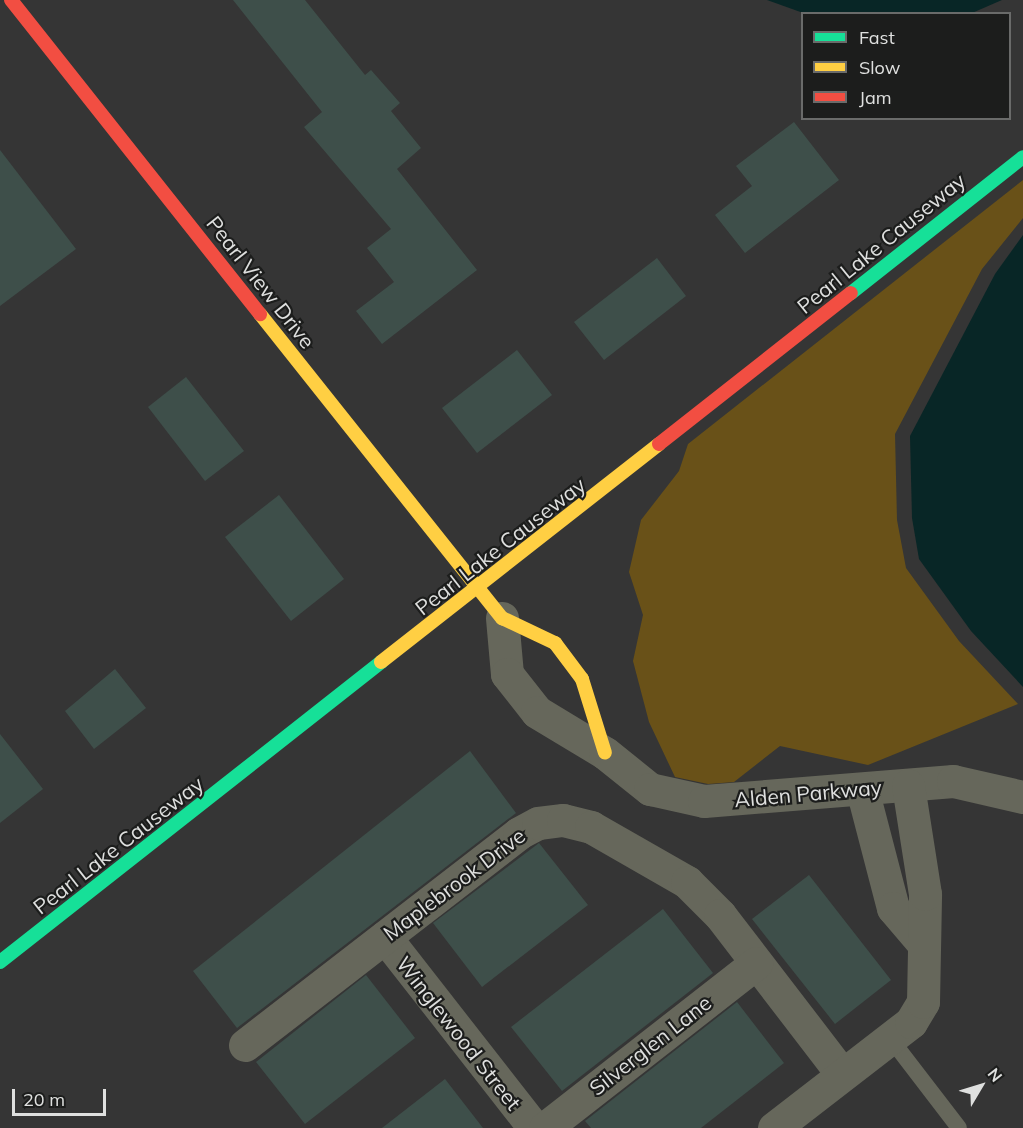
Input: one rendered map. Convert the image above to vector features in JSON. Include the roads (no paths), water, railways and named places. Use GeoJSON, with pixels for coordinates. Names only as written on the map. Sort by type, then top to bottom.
{"type":"FeatureCollection","features":[{"type":"Feature","properties":{"kind":"street","name":"Pearl View Drive"},"geometry":{"type":"LineString","coordinates":[[11,0],[479,590]]}},
{"type":"Feature","properties":{"kind":"street","name":"Pearl Lake Causeway"},"geometry":{"type":"LineString","coordinates":[[1,961],[479,590],[1023,157]]}},
{"type":"Feature","properties":{"kind":"street"},"geometry":{"type":"LineString","coordinates":[[479,590],[502,618],[555,643],[582,679],[605,753]]}},
{"type":"Feature","properties":{"kind":"street","name":"Alden Parkway"},"geometry":{"type":"LineString","coordinates":[[502,618],[507,674],[537,712],[605,753],[650,789],[704,801],[953,781],[1023,797]]}},
{"type":"Feature","properties":{"kind":"street"},"geometry":{"type":"LineString","coordinates":[[774,1128],[911,1022],[923,1002],[927,972],[922,942],[925,894],[908,785]]}},
{"type":"Feature","properties":{"kind":"street"},"geometry":{"type":"LineString","coordinates":[[862,789],[893,908],[922,942]]}},
{"type":"Feature","properties":{"kind":"street","name":"Maplebrook Drive"},"geometry":{"type":"LineString","coordinates":[[245,1045],[519,833],[538,823],[563,820],[591,827],[687,882],[756,963],[842,1074]]}},
{"type":"Feature","properties":{"kind":"street","name":"Winglewood Street"},"geometry":{"type":"LineString","coordinates":[[384,937],[534,1128]]}},
{"type":"Feature","properties":{"kind":"street","name":"Silverglen Lane"},"geometry":{"type":"LineString","coordinates":[[545,1128],[756,963]]}},
{"type":"Feature","properties":{"kind":"lane"},"geometry":{"type":"LineString","coordinates":[[890,1038],[959,1128]]}},
{"type":"Feature","properties":{"kind":"water"},"geometry":{"type":"Polygon","coordinates":[[[767,0],[1002,0],[974,12],[801,12],[767,0]]]}},
{"type":"Feature","properties":{"kind":"water"},"geometry":{"type":"Polygon","coordinates":[[[1023,235],[1023,687],[971,631],[919,559],[912,518],[910,436],[995,274],[1023,235]]]}}]}
